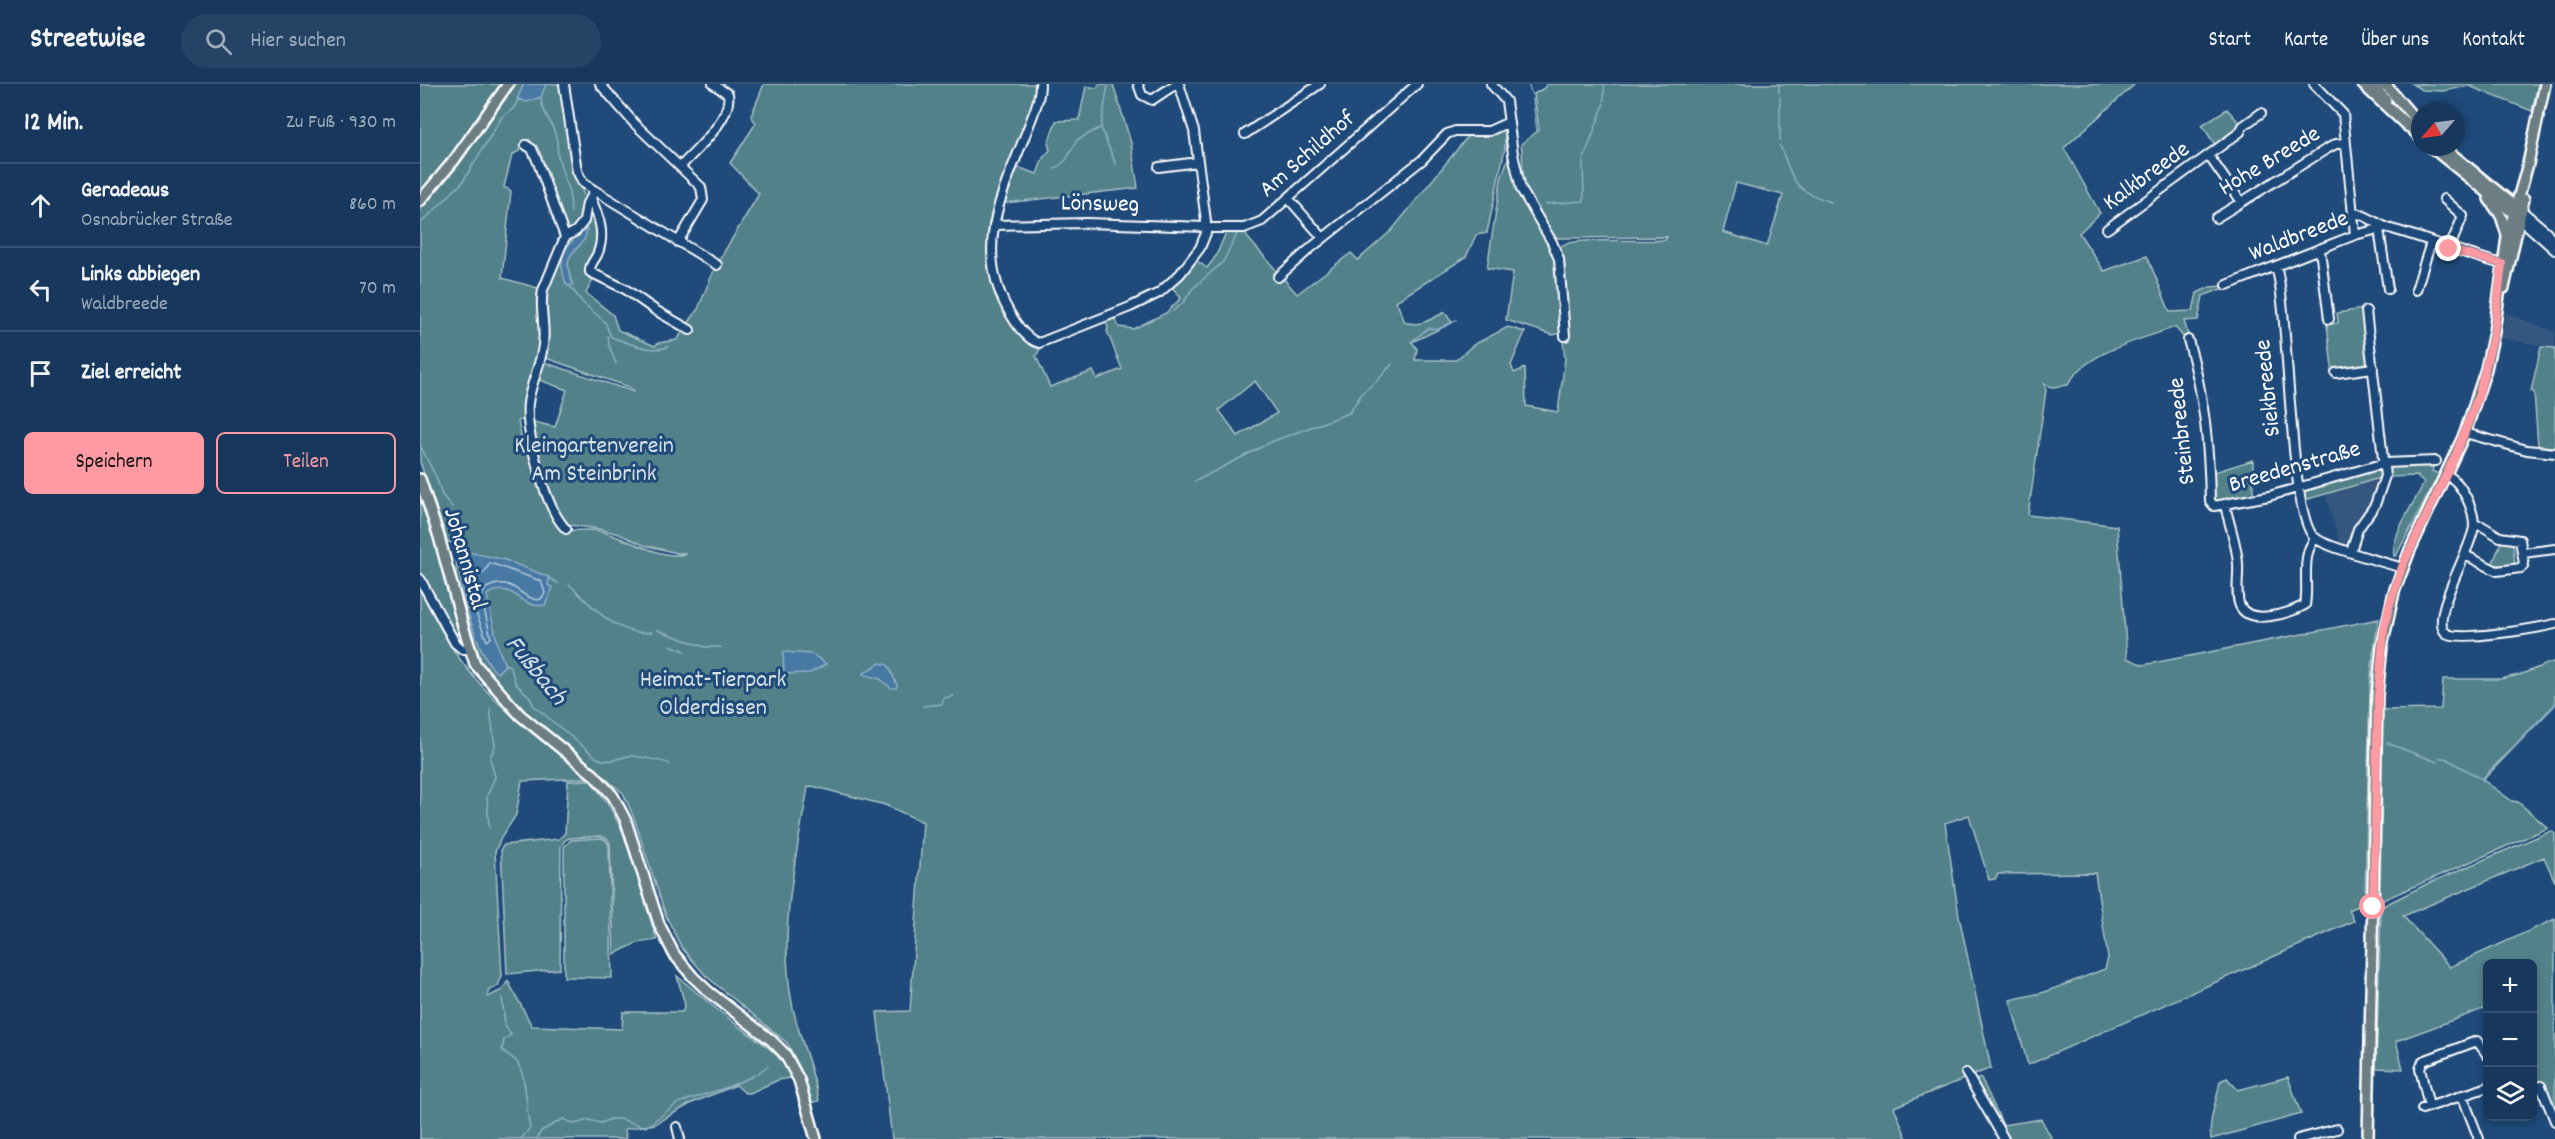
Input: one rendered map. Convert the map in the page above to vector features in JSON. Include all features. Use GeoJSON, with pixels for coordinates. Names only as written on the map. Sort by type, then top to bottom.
{"type":"FeatureCollection","features":[{"type":"Feature","properties":{"kind":"highway"},"geometry":{"type":"LineString","coordinates":[[2363,84],[2411,124]]}},
{"type":"Feature","properties":{"kind":"main road"},"geometry":{"type":"LineString","coordinates":[[420,201],[455,159],[508,84]]}},
{"type":"Feature","properties":{"kind":"main road"},"geometry":{"type":"LineString","coordinates":[[2372,84],[2411,123]]}},
{"type":"Feature","properties":{"kind":"main road"},"geometry":{"type":"LineString","coordinates":[[2385,84],[2411,122]]}},
{"type":"Feature","properties":{"kind":"main road"},"geometry":{"type":"LineString","coordinates":[[2368,1139],[2378,696],[2384,630],[2402,567],[2465,433],[2486,369],[2510,240],[2545,84]]}},
{"type":"Feature","properties":{"kind":"main road"},"geometry":{"type":"LineString","coordinates":[[2442,156],[2480,188],[2517,212]]}},
{"type":"Feature","properties":{"kind":"main road"},"geometry":{"type":"LineString","coordinates":[[2454,156],[2517,212]]}},
{"type":"Feature","properties":{"kind":"main road"},"geometry":{"type":"LineString","coordinates":[[2517,212],[2522,181],[2528,164]]}},
{"type":"Feature","properties":{"kind":"main road"},"geometry":{"type":"LineString","coordinates":[[2495,191],[2503,194],[2511,193],[2522,181]]}},
{"type":"Feature","properties":{"kind":"main road"},"geometry":{"type":"LineString","coordinates":[[2480,188],[2500,213],[2510,240],[2502,264],[2498,306]]}},
{"type":"Feature","properties":{"kind":"main road","name":"Johannistal"},"geometry":{"type":"LineString","coordinates":[[420,479],[440,537],[470,649],[481,673],[520,715],[594,775],[613,796],[626,821],[659,924],[674,954],[693,977],[771,1040],[790,1061],[800,1080],[816,1139]]}},
{"type":"Feature","properties":{"kind":"street"},"geometry":{"type":"LineString","coordinates":[[564,84],[577,171],[592,194],[717,265]]}},
{"type":"Feature","properties":{"kind":"street"},"geometry":{"type":"LineString","coordinates":[[600,84],[628,116],[704,192],[701,205],[678,242]]}},
{"type":"Feature","properties":{"kind":"street"},"geometry":{"type":"LineString","coordinates":[[680,167],[718,124],[727,108],[729,96],[713,84]]}},
{"type":"Feature","properties":{"kind":"street"},"geometry":{"type":"LineString","coordinates":[[1041,84],[1037,104],[1000,200],[991,247],[999,291],[1014,319],[1035,341],[1047,341],[1159,293],[1180,274],[1198,251],[1209,227],[1192,124],[1178,84],[1152,100],[1142,95],[1138,84]]}},
{"type":"Feature","properties":{"kind":"street"},"geometry":{"type":"LineString","coordinates":[[1245,134],[1320,84]]}},
{"type":"Feature","properties":{"kind":"street","name":"Am Schildhof"},"geometry":{"type":"LineString","coordinates":[[1209,227],[1239,228],[1256,225],[1417,84]]}},
{"type":"Feature","properties":{"kind":"street"},"geometry":{"type":"LineString","coordinates":[[1491,84],[1505,99],[1521,189],[1552,242],[1559,259],[1564,336]]}},
{"type":"Feature","properties":{"kind":"street"},"geometry":{"type":"LineString","coordinates":[[2314,84],[2343,114],[2355,235]]}},
{"type":"Feature","properties":{"kind":"street","name":"Kalkbreede"},"geometry":{"type":"LineString","coordinates":[[2107,230],[2209,156],[2261,113]]}},
{"type":"Feature","properties":{"kind":"street"},"geometry":{"type":"LineString","coordinates":[[1278,277],[1323,238],[1422,160],[1447,134],[1455,131],[1489,131],[1509,122]]}},
{"type":"Feature","properties":{"kind":"street","name":"Hohe Breede"},"geometry":{"type":"LineString","coordinates":[[2217,218],[2325,150],[2345,143]]}},
{"type":"Feature","properties":{"kind":"street"},"geometry":{"type":"LineString","coordinates":[[526,145],[532,149],[537,160],[565,237]]}},
{"type":"Feature","properties":{"kind":"street","name":"Kalkbreede"},"geometry":{"type":"LineString","coordinates":[[2209,156],[2241,202]]}},
{"type":"Feature","properties":{"kind":"street"},"geometry":{"type":"LineString","coordinates":[[1159,167],[1198,162]]}},
{"type":"Feature","properties":{"kind":"street"},"geometry":{"type":"LineString","coordinates":[[566,529],[556,515],[538,468],[530,439],[527,414],[532,383],[542,359],[543,290],[565,237],[582,225],[586,216],[586,203],[592,194]]}},
{"type":"Feature","properties":{"kind":"street"},"geometry":{"type":"LineString","coordinates":[[592,194],[601,226],[601,239],[590,272],[625,290],[690,330]]}},
{"type":"Feature","properties":{"kind":"street"},"geometry":{"type":"LineString","coordinates":[[1288,198],[1323,238]]}},
{"type":"Feature","properties":{"kind":"street"},"geometry":{"type":"LineString","coordinates":[[2444,199],[2463,216],[2449,249]]}},
{"type":"Feature","properties":{"kind":"street"},"geometry":{"type":"LineString","coordinates":[[2517,212],[2555,248]]}},
{"type":"Feature","properties":{"kind":"street"},"geometry":{"type":"LineString","coordinates":[[2517,212],[2547,232],[2555,248]]}},
{"type":"Feature","properties":{"kind":"street","name":"Waldbreede"},"geometry":{"type":"LineString","coordinates":[[2354,213],[2383,228],[2400,230],[2449,249],[2502,264]]}},
{"type":"Feature","properties":{"kind":"street","name":"Lönsweg"},"geometry":{"type":"LineString","coordinates":[[994,225],[1087,223],[1209,227]]}},
{"type":"Feature","properties":{"kind":"street"},"geometry":{"type":"LineString","coordinates":[[2383,228],[2388,289]]}},
{"type":"Feature","properties":{"kind":"street","name":"Waldbreede"},"geometry":{"type":"LineString","coordinates":[[2227,285],[2355,235],[2383,228]]}},
{"type":"Feature","properties":{"kind":"street"},"geometry":{"type":"LineString","coordinates":[[2510,240],[2526,233],[2537,233]]}},
{"type":"Feature","properties":{"kind":"street"},"geometry":{"type":"LineString","coordinates":[[2416,290],[2431,242]]}},
{"type":"Feature","properties":{"kind":"street"},"geometry":{"type":"LineString","coordinates":[[2320,250],[2329,319]]}},
{"type":"Feature","properties":{"kind":"street","name":"Siekbreede"},"geometry":{"type":"LineString","coordinates":[[2276,266],[2299,487],[2308,527],[2316,538]]}},
{"type":"Feature","properties":{"kind":"street"},"geometry":{"type":"LineString","coordinates":[[2352,551],[2358,529],[2371,513],[2379,497],[2385,476],[2366,311]]}},
{"type":"Feature","properties":{"kind":"street","name":"Steinbreede"},"geometry":{"type":"LineString","coordinates":[[2188,340],[2199,377],[2207,438],[2210,501],[2214,506],[2225,505]]}},
{"type":"Feature","properties":{"kind":"street"},"geometry":{"type":"LineString","coordinates":[[2336,373],[2373,368]]}},
{"type":"Feature","properties":{"kind":"street"},"geometry":{"type":"LineString","coordinates":[[2465,433],[2526,450],[2555,453]]}},
{"type":"Feature","properties":{"kind":"street","name":"Breedenstraße"},"geometry":{"type":"LineString","coordinates":[[2316,538],[2309,548],[2305,605],[2279,614],[2264,616],[2253,616],[2241,607],[2238,562],[2225,505],[2385,464],[2436,461]]}},
{"type":"Feature","properties":{"kind":"street"},"geometry":{"type":"LineString","coordinates":[[2446,475],[2456,481],[2463,492],[2471,508],[2474,525],[2442,613],[2441,625],[2447,634],[2507,633],[2555,624]]}},
{"type":"Feature","properties":{"kind":"street"},"geometry":{"type":"LineString","coordinates":[[2465,555],[2493,570],[2521,568],[2524,564],[2520,540],[2500,537],[2482,526],[2474,525]]}},
{"type":"Feature","properties":{"kind":"street"},"geometry":{"type":"LineString","coordinates":[[2316,538],[2402,567]]}},
{"type":"Feature","properties":{"kind":"street"},"geometry":{"type":"LineString","coordinates":[[2523,553],[2555,549]]}},
{"type":"Feature","properties":{"kind":"street"},"geometry":{"type":"LineString","coordinates":[[420,579],[456,644],[462,649],[470,649]]}},
{"type":"Feature","properties":{"kind":"street"},"geometry":{"type":"LineString","coordinates":[[2483,1050],[2477,1041],[2423,1061],[2420,1069],[2426,1108],[2483,1088]]}},
{"type":"Feature","properties":{"kind":"street"},"geometry":{"type":"LineString","coordinates":[[1966,1073],[2004,1139]]}},
{"type":"Feature","properties":{"kind":"street"},"geometry":{"type":"LineString","coordinates":[[2537,1090],[2555,1121]]}},
{"type":"Feature","properties":{"kind":"street"},"geometry":{"type":"LineString","coordinates":[[2462,1095],[2479,1139]]}},
{"type":"Feature","properties":{"kind":"street"},"geometry":{"type":"LineString","coordinates":[[677,1128],[680,1139]]}},
{"type":"Feature","properties":{"kind":"street"},"geometry":{"type":"LineString","coordinates":[[2298,1139],[2337,1128]]}},
{"type":"Feature","properties":{"kind":"shaded area"},"geometry":{"type":"Polygon","coordinates":[[[2506,313],[2555,332],[2555,348],[2500,338],[2506,313]]]}},
{"type":"Feature","properties":{"kind":"shaded area"},"geometry":{"type":"Polygon","coordinates":[[[2380,478],[2374,499],[2354,530],[2351,539],[2344,544],[2340,543],[2325,494],[2380,478]]]}},
{"type":"Feature","properties":{"kind":"green space"},"geometry":{"type":"Polygon","coordinates":[[[420,84],[504,84],[465,139],[420,196],[420,84]]]}},
{"type":"Feature","properties":{"kind":"green space"},"geometry":{"type":"Polygon","coordinates":[[[516,84],[560,84],[572,167],[596,223],[596,247],[585,273],[593,279],[586,293],[613,315],[618,330],[655,346],[658,343],[677,340],[698,309],[715,267],[759,194],[730,163],[756,123],[751,116],[764,84],[1036,84],[1036,95],[997,199],[988,247],[998,294],[1032,341],[1042,346],[1036,356],[1050,387],[1093,371],[1097,379],[1122,369],[1107,331],[1106,320],[1114,317],[1119,327],[1133,329],[1166,313],[1181,298],[1171,286],[1194,259],[1207,268],[1216,256],[1227,230],[1245,229],[1247,237],[1297,294],[1351,253],[1358,260],[1392,230],[1468,136],[1486,135],[1505,128],[1505,148],[1487,233],[1476,235],[1466,257],[1396,301],[1405,322],[1410,324],[1421,323],[1445,312],[1452,323],[1412,342],[1417,349],[1415,360],[1456,360],[1473,345],[1508,327],[1525,332],[1511,365],[1514,373],[1525,368],[1526,406],[1558,412],[1565,359],[1563,341],[1568,339],[1561,246],[1568,243],[1610,240],[1665,240],[1667,237],[1558,238],[1542,222],[1524,187],[1521,144],[1539,130],[1534,94],[1546,87],[1546,84],[2135,84],[2064,148],[2100,213],[2079,233],[2104,271],[2147,256],[2170,312],[2193,311],[2197,293],[2210,287],[2224,286],[2224,288],[2203,296],[2198,320],[2184,321],[2189,337],[2185,339],[2175,327],[2101,355],[2076,373],[2068,385],[2052,387],[2044,384],[2046,390],[2028,515],[2117,526],[2127,658],[2143,665],[2379,619],[2370,689],[2365,903],[2349,910],[2354,921],[2028,1065],[2010,1000],[2045,992],[2105,969],[2108,958],[2095,873],[1998,874],[1995,879],[1989,880],[1969,815],[1945,823],[1959,916],[1991,1068],[1894,1107],[1907,1139],[892,1139],[877,1012],[910,1011],[923,822],[885,805],[812,786],[808,787],[790,895],[787,949],[792,1003],[819,1101],[810,1103],[803,1074],[787,1043],[706,976],[682,948],[666,916],[634,818],[623,793],[529,716],[482,664],[456,580],[457,544],[448,542],[420,462],[420,209],[457,167],[516,84]],[[529,139],[519,146],[521,150],[512,155],[504,187],[511,191],[502,278],[545,290],[570,230],[564,229],[539,159],[529,139]],[[1736,183],[1723,232],[1767,246],[1783,195],[1736,183]],[[540,356],[525,419],[518,421],[521,437],[529,443],[539,477],[566,530],[599,531],[667,554],[686,553],[644,545],[619,534],[599,529],[569,525],[562,519],[549,494],[540,462],[534,422],[555,427],[567,390],[537,379],[543,362],[634,392],[629,387],[540,356]],[[1255,381],[1219,410],[1238,436],[1277,413],[1255,381]]]}},
{"type":"Feature","properties":{"kind":"green space"},"geometry":{"type":"Polygon","coordinates":[[[1099,84],[1113,84],[1131,143],[1138,188],[1004,203],[1017,167],[1037,174],[1043,158],[1050,150],[1048,143],[1056,121],[1079,120],[1086,86],[1097,88],[1099,84]]]}},
{"type":"Feature","properties":{"kind":"green space"},"geometry":{"type":"Polygon","coordinates":[[[2412,84],[2538,84],[2532,111],[2469,86],[2443,91],[2422,90],[2412,84]]]}},
{"type":"Feature","properties":{"kind":"green space"},"geometry":{"type":"Polygon","coordinates":[[[2227,109],[2242,126],[2217,148],[2202,125],[2227,109]]]}},
{"type":"Feature","properties":{"kind":"green space"},"geometry":{"type":"Polygon","coordinates":[[[1508,158],[1512,162],[1556,260],[1561,333],[1553,335],[1506,320],[1513,272],[1487,268],[1501,179],[1508,158]]]}},
{"type":"Feature","properties":{"kind":"green space"},"geometry":{"type":"Polygon","coordinates":[[[2363,309],[2370,365],[2338,369],[2332,367],[2327,325],[2338,323],[2337,313],[2363,309]]]}},
{"type":"Feature","properties":{"kind":"green space"},"geometry":{"type":"Polygon","coordinates":[[[2541,347],[2555,348],[2555,447],[2538,446],[2534,392],[2531,391],[2541,347]]]}},
{"type":"Feature","properties":{"kind":"green space"},"geometry":{"type":"Polygon","coordinates":[[[2253,460],[2253,497],[2217,502],[2213,497],[2211,473],[2253,460]]]}},
{"type":"Feature","properties":{"kind":"green space"},"geometry":{"type":"Polygon","coordinates":[[[2415,463],[2434,465],[2432,471],[2439,474],[2394,556],[2399,529],[2424,483],[2418,476],[2388,477],[2389,466],[2415,463]]]}},
{"type":"Feature","properties":{"kind":"green space"},"geometry":{"type":"Polygon","coordinates":[[[2381,467],[2380,478],[2305,500],[2304,489],[2381,467]]]}},
{"type":"Feature","properties":{"kind":"green space"},"geometry":{"type":"Polygon","coordinates":[[[420,492],[463,638],[461,641],[451,632],[420,573],[420,492]]]}},
{"type":"Feature","properties":{"kind":"green space"},"geometry":{"type":"Polygon","coordinates":[[[2501,542],[2513,543],[2515,565],[2492,565],[2501,542]]]}},
{"type":"Feature","properties":{"kind":"green space"},"geometry":{"type":"Polygon","coordinates":[[[420,589],[449,643],[478,682],[550,748],[589,778],[522,781],[516,815],[495,852],[502,976],[498,986],[488,991],[488,997],[502,990],[508,981],[532,1026],[622,1029],[623,1012],[682,1012],[685,1005],[677,976],[771,1050],[792,1078],[778,1080],[750,1093],[745,1093],[736,1085],[692,1103],[655,1124],[625,1129],[626,1139],[420,1139],[420,589]]]}},
{"type":"Feature","properties":{"kind":"green space"},"geometry":{"type":"Polygon","coordinates":[[[2555,661],[2555,705],[2483,780],[2512,801],[2518,802],[2548,828],[2383,900],[2380,898],[2383,710],[2441,709],[2443,679],[2500,679],[2519,675],[2555,661]]]}},
{"type":"Feature","properties":{"kind":"green space"},"geometry":{"type":"Polygon","coordinates":[[[590,780],[607,802],[624,834],[657,940],[637,943],[614,954],[610,844],[608,839],[601,836],[570,838],[565,840],[561,847],[560,969],[507,974],[501,849],[504,845],[559,839],[565,833],[568,781],[590,780]]]}},
{"type":"Feature","properties":{"kind":"green space"},"geometry":{"type":"Polygon","coordinates":[[[2551,831],[2555,834],[2555,882],[2544,857],[2403,916],[2450,967],[2555,919],[2555,1110],[2543,1082],[2537,1084],[2537,959],[2483,959],[2483,1009],[2396,1041],[2403,1069],[2376,1068],[2381,907],[2427,884],[2551,831]]]}},
{"type":"Feature","properties":{"kind":"green space"},"geometry":{"type":"Polygon","coordinates":[[[601,838],[609,845],[612,978],[564,977],[564,847],[571,840],[601,838]]]}},
{"type":"Feature","properties":{"kind":"green space"},"geometry":{"type":"Polygon","coordinates":[[[2288,1077],[2301,1114],[2211,1139],[2212,1117],[2220,1081],[2227,1078],[2238,1090],[2288,1077]]]}},
{"type":"Feature","properties":{"kind":"green space"},"geometry":{"type":"Polygon","coordinates":[[[1981,1078],[2003,1125],[2041,1119],[2052,1139],[2007,1139],[1973,1081],[1981,1078]]]}},
{"type":"Feature","properties":{"kind":"water"},"geometry":{"type":"Polygon","coordinates":[[[524,84],[546,84],[541,97],[527,102],[517,99],[524,84]]]}},
{"type":"Feature","properties":{"kind":"water"},"geometry":{"type":"Polygon","coordinates":[[[587,229],[582,242],[570,256],[568,263],[573,285],[567,286],[562,268],[564,253],[572,241],[587,229]]]}},
{"type":"Feature","properties":{"kind":"water"},"geometry":{"type":"Polygon","coordinates":[[[463,551],[505,560],[549,577],[548,585],[553,588],[545,605],[529,604],[505,591],[498,590],[487,596],[499,650],[505,665],[497,673],[482,651],[468,614],[460,577],[460,561],[463,551]]]}},
{"type":"Feature","properties":{"kind":"water"},"geometry":{"type":"Polygon","coordinates":[[[783,652],[812,654],[826,664],[810,673],[784,674],[783,652]]]}},
{"type":"Feature","properties":{"kind":"water"},"geometry":{"type":"Polygon","coordinates":[[[880,663],[888,665],[897,685],[896,688],[891,688],[880,679],[863,674],[880,663]]]}},
{"type":"Feature","properties":{"kind":"waterway"},"geometry":{"type":"LineString","coordinates":[[1108,84],[1101,128],[1116,165]]}},
{"type":"Feature","properties":{"kind":"waterway"},"geometry":{"type":"LineString","coordinates":[[1528,84],[1532,95]]}},
{"type":"Feature","properties":{"kind":"waterway"},"geometry":{"type":"LineString","coordinates":[[1604,84],[1604,101]]}},
{"type":"Feature","properties":{"kind":"waterway"},"geometry":{"type":"LineString","coordinates":[[1779,84],[1779,93]]}},
{"type":"Feature","properties":{"kind":"waterway"},"geometry":{"type":"LineString","coordinates":[[541,97],[542,106],[557,139],[558,156],[568,190],[571,212]]}},
{"type":"Feature","properties":{"kind":"waterway"},"geometry":{"type":"LineString","coordinates":[[1780,97],[1780,140]]}},
{"type":"Feature","properties":{"kind":"waterway","name":"Fußbach"},"geometry":{"type":"LineString","coordinates":[[420,224],[462,183],[502,117],[513,109],[519,99]]}},
{"type":"Feature","properties":{"kind":"waterway"},"geometry":{"type":"LineString","coordinates":[[1533,99],[1537,131]]}},
{"type":"Feature","properties":{"kind":"waterway"},"geometry":{"type":"LineString","coordinates":[[1546,204],[1584,201],[1583,161],[1604,104]]}},
{"type":"Feature","properties":{"kind":"waterway"},"geometry":{"type":"LineString","coordinates":[[1055,169],[1066,160],[1077,140],[1100,128]]}},
{"type":"Feature","properties":{"kind":"waterway"},"geometry":{"type":"LineString","coordinates":[[1780,146],[1796,183],[1808,193],[1831,202]]}},
{"type":"Feature","properties":{"kind":"waterway"},"geometry":{"type":"LineString","coordinates":[[1173,311],[1184,302],[1192,289],[1223,262],[1237,234]]}},
{"type":"Feature","properties":{"kind":"waterway"},"geometry":{"type":"LineString","coordinates":[[569,285],[583,303],[605,322],[611,337],[647,348],[668,347]]}},
{"type":"Feature","properties":{"kind":"waterway"},"geometry":{"type":"LineString","coordinates":[[1411,342],[1428,328],[1439,329],[1456,320]]}},
{"type":"Feature","properties":{"kind":"waterway"},"geometry":{"type":"LineString","coordinates":[[608,336],[616,364]]}},
{"type":"Feature","properties":{"kind":"waterway"},"geometry":{"type":"LineString","coordinates":[[1194,482],[1271,442],[1349,413],[1363,392],[1377,381],[1392,364]]}},
{"type":"Feature","properties":{"kind":"waterway","name":"Fußbach"},"geometry":{"type":"LineString","coordinates":[[420,445],[437,479],[442,495],[452,507]]}},
{"type":"Feature","properties":{"kind":"waterway"},"geometry":{"type":"LineString","coordinates":[[549,578],[558,583]]}},
{"type":"Feature","properties":{"kind":"waterway"},"geometry":{"type":"LineString","coordinates":[[569,584],[596,610],[616,625],[628,630],[652,632]]}},
{"type":"Feature","properties":{"kind":"waterway"},"geometry":{"type":"LineString","coordinates":[[657,630],[705,647],[721,647]]}},
{"type":"Feature","properties":{"kind":"waterway"},"geometry":{"type":"LineString","coordinates":[[670,645],[685,651]]}},
{"type":"Feature","properties":{"kind":"waterway","name":"Fußbach"},"geometry":{"type":"LineString","coordinates":[[504,664],[510,666],[516,684],[529,696],[534,706],[597,758],[610,761],[632,756],[670,764]]}},
{"type":"Feature","properties":{"kind":"waterway"},"geometry":{"type":"LineString","coordinates":[[923,706],[942,704],[944,698],[953,696]]}},
{"type":"Feature","properties":{"kind":"waterway"},"geometry":{"type":"LineString","coordinates":[[2439,758],[2445,758],[2482,779],[2555,704]]}},
{"type":"Feature","properties":{"kind":"waterway"},"geometry":{"type":"LineString","coordinates":[[489,828],[487,796],[495,777],[490,758],[495,746],[490,709]]}},
{"type":"Feature","properties":{"kind":"waterway"},"geometry":{"type":"LineString","coordinates":[[2387,743],[2437,762]]}},
{"type":"Feature","properties":{"kind":"waterway"},"geometry":{"type":"LineString","coordinates":[[502,997],[505,1025],[511,1035],[504,1040],[502,1049],[517,1062],[525,1085],[530,1128],[521,1139]]}},
{"type":"Feature","properties":{"kind":"waterway"},"geometry":{"type":"LineString","coordinates":[[537,1139],[541,1131],[563,1119],[575,1124],[588,1120],[601,1123],[611,1119],[620,1119],[646,1127],[678,1103],[728,1087],[755,1075],[768,1066]]}},
{"type":"Feature","properties":{"kind":"route"},"geometry":{"type":"LineString","coordinates":[[2373,907],[2378,696],[2382,647],[2389,607],[2410,550],[2465,433],[2486,369],[2498,306],[2502,264],[2449,249]]}},
{"type":"Feature","properties":{"kind":"park label","name":"Kleingartenverein Am Steinbrink"},"geometry":{"type":"Point","coordinates":[594,461]}},
{"type":"Feature","properties":{"kind":"park label","name":"Heimat-Tierpark Olderdissen"},"geometry":{"type":"Point","coordinates":[713,695]}}]}
